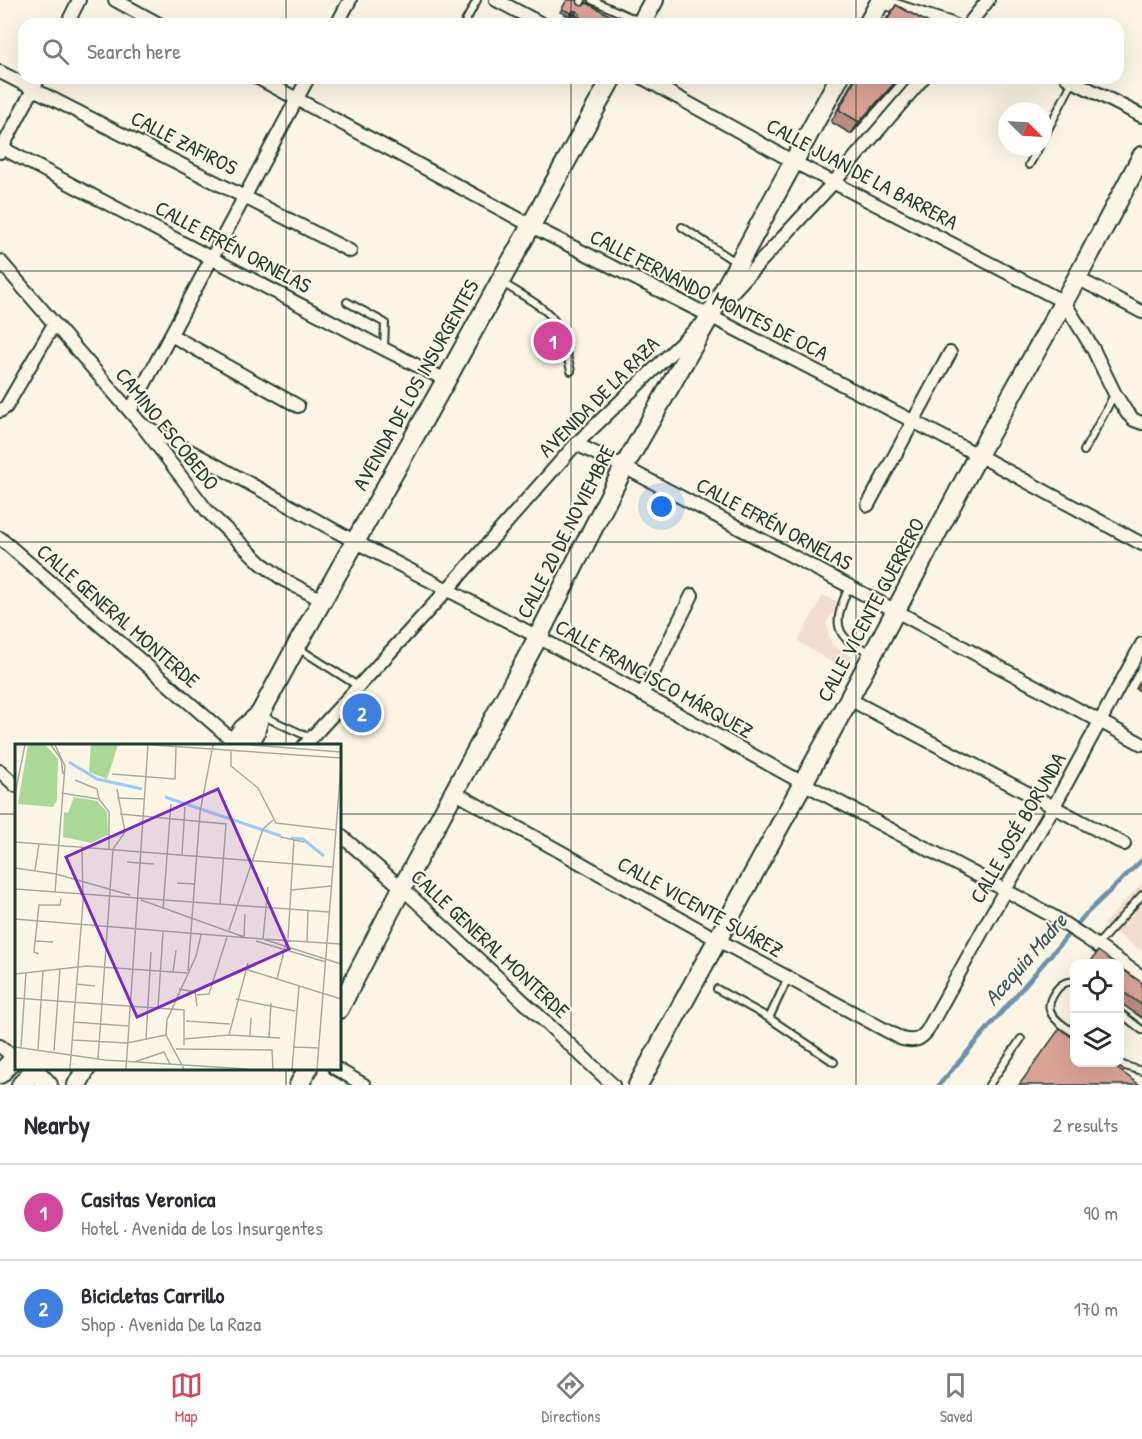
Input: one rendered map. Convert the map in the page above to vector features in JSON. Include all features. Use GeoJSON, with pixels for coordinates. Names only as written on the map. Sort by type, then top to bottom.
{"type":"FeatureCollection","features":[{"type":"Feature","properties":{"kind":"main road"},"geometry":{"type":"LineString","coordinates":[[644,18],[654,0]]}},
{"type":"Feature","properties":{"kind":"main road"},"geometry":{"type":"LineString","coordinates":[[871,18],[879,0]]}},
{"type":"Feature","properties":{"kind":"main road","name":"AVENIDA DE LOS INSURGENTES"},"geometry":{"type":"LineString","coordinates":[[238,744],[243,729],[260,714],[609,84]]}},
{"type":"Feature","properties":{"kind":"main road","name":"CALLE 20 DE NOVIEMBRE"},"geometry":{"type":"LineString","coordinates":[[340,1007],[538,637],[624,467],[710,316],[744,268],[794,162],[836,84]]}},
{"type":"Feature","properties":{"kind":"main road","name":"CALLE VICENTE GUERRERO"},"geometry":{"type":"LineString","coordinates":[[638,1085],[1142,156]]}},
{"type":"Feature","properties":{"kind":"main road"},"geometry":{"type":"LineString","coordinates":[[0,1074],[15,1059]]}},
{"type":"Feature","properties":{"kind":"main road"},"geometry":{"type":"LineString","coordinates":[[21,1085],[33,1070]]}},
{"type":"Feature","properties":{"kind":"main road"},"geometry":{"type":"LineString","coordinates":[[35,1070],[48,1085]]}},
{"type":"Feature","properties":{"kind":"main road"},"geometry":{"type":"LineString","coordinates":[[77,1085],[85,1070]]}},
{"type":"Feature","properties":{"kind":"main road"},"geometry":{"type":"LineString","coordinates":[[299,1085],[307,1070]]}},
{"type":"Feature","properties":{"kind":"street"},"geometry":{"type":"LineString","coordinates":[[70,18],[79,0]]}},
{"type":"Feature","properties":{"kind":"street"},"geometry":{"type":"LineString","coordinates":[[115,0],[148,18]]}},
{"type":"Feature","properties":{"kind":"street"},"geometry":{"type":"LineString","coordinates":[[340,18],[350,0]]}},
{"type":"Feature","properties":{"kind":"street"},"geometry":{"type":"LineString","coordinates":[[495,0],[530,18]]}},
{"type":"Feature","properties":{"kind":"street"},"geometry":{"type":"LineString","coordinates":[[879,0],[934,18]]}},
{"type":"Feature","properties":{"kind":"street"},"geometry":{"type":"LineString","coordinates":[[974,18],[988,0]]}},
{"type":"Feature","properties":{"kind":"street","name":"CALLE ZAFIROS"},"geometry":{"type":"LineString","coordinates":[[0,72],[18,78]]}},
{"type":"Feature","properties":{"kind":"street"},"geometry":{"type":"LineString","coordinates":[[1,150],[35,84]]}},
{"type":"Feature","properties":{"kind":"street","name":"CALLE ZAFIROS"},"geometry":{"type":"LineString","coordinates":[[38,84],[350,251]]}},
{"type":"Feature","properties":{"kind":"street","name":"CALLE FERNANDO MONTES DE OCA"},"geometry":{"type":"LineString","coordinates":[[269,84],[530,225],[978,455],[1142,544]]}},
{"type":"Feature","properties":{"kind":"street"},"geometry":{"type":"LineString","coordinates":[[130,411],[305,84]]}},
{"type":"Feature","properties":{"kind":"street","name":"CALLE JUAN DE LA BARRERA"},"geometry":{"type":"LineString","coordinates":[[666,84],[794,162],[1064,302]]}},
{"type":"Feature","properties":{"kind":"street"},"geometry":{"type":"LineString","coordinates":[[744,268],[834,182],[918,84]]}},
{"type":"Feature","properties":{"kind":"street"},"geometry":{"type":"LineString","coordinates":[[1078,84],[1142,116]]}},
{"type":"Feature","properties":{"kind":"street","name":"CALLE EFRÉN ORNELAS"},"geometry":{"type":"LineString","coordinates":[[1,150],[212,257],[446,380]]}},
{"type":"Feature","properties":{"kind":"street","name":"CAMINO ESCOBEDO"},"geometry":{"type":"LineString","coordinates":[[0,261],[141,424],[208,512],[261,563],[285,580],[322,600]]}},
{"type":"Feature","properties":{"kind":"street"},"geometry":{"type":"LineString","coordinates":[[1077,279],[1142,312]]}},
{"type":"Feature","properties":{"kind":"street"},"geometry":{"type":"LineString","coordinates":[[1064,302],[1093,349],[1126,413],[1142,423]]}},
{"type":"Feature","properties":{"kind":"street","name":"AVENIDA DE LA RAZA"},"geometry":{"type":"LineString","coordinates":[[308,742],[576,444],[710,316]]}},
{"type":"Feature","properties":{"kind":"street"},"geometry":{"type":"LineString","coordinates":[[0,411],[6,407],[54,324]]}},
{"type":"Feature","properties":{"kind":"street"},"geometry":{"type":"LineString","coordinates":[[171,334],[298,406]]}},
{"type":"Feature","properties":{"kind":"street"},"geometry":{"type":"LineString","coordinates":[[868,505],[950,353]]}},
{"type":"Feature","properties":{"kind":"street","name":"CALLE FRANCISCO MÁRQUEZ"},"geometry":{"type":"LineString","coordinates":[[141,424],[354,542],[538,637],[803,783],[1054,917],[1142,977]]}},
{"type":"Feature","properties":{"kind":"street","name":"CALLE EFRÉN ORNELAS"},"geometry":{"type":"LineString","coordinates":[[576,444],[849,586],[1142,744]]}},
{"type":"Feature","properties":{"kind":"street","name":"CALLE GENERAL MONTERDE"},"geometry":{"type":"LineString","coordinates":[[0,538],[237,744]]}},
{"type":"Feature","properties":{"kind":"street"},"geometry":{"type":"LineString","coordinates":[[642,695],[692,595]]}},
{"type":"Feature","properties":{"kind":"street","name":"CALLE JOSÉ BORUNDA"},"geometry":{"type":"LineString","coordinates":[[927,1030],[1053,808],[1142,644]]}},
{"type":"Feature","properties":{"kind":"street"},"geometry":{"type":"LineString","coordinates":[[849,699],[1124,844]]}},
{"type":"Feature","properties":{"kind":"street"},"geometry":{"type":"LineString","coordinates":[[1,772],[15,785]]}},
{"type":"Feature","properties":{"kind":"street","name":"CALLE VICENTE SUÁREZ"},"geometry":{"type":"LineString","coordinates":[[454,792],[718,940],[902,1039],[917,1040],[927,1030]]}},
{"type":"Feature","properties":{"kind":"street","name":"CALLE GENERAL MONTERDE"},"geometry":{"type":"LineString","coordinates":[[340,835],[402,888],[613,1085]]}},
{"type":"Feature","properties":{"kind":"street"},"geometry":{"type":"LineString","coordinates":[[0,1046],[15,1057]]}},
{"type":"Feature","properties":{"kind":"street"},"geometry":{"type":"LineString","coordinates":[[338,1070],[364,1085]]}},
{"type":"Feature","properties":{"kind":"lane"},"geometry":{"type":"LineString","coordinates":[[467,18],[477,0]]}},
{"type":"Feature","properties":{"kind":"lane"},"geometry":{"type":"LineString","coordinates":[[592,0],[630,18]]}},
{"type":"Feature","properties":{"kind":"lane"},"geometry":{"type":"LineString","coordinates":[[1052,119],[1068,84]]}},
{"type":"Feature","properties":{"kind":"lane"},"geometry":{"type":"LineString","coordinates":[[1029,165],[1034,156]]}},
{"type":"Feature","properties":{"kind":"lane"},"geometry":{"type":"LineString","coordinates":[[682,227],[744,268]]}},
{"type":"Feature","properties":{"kind":"lane"},"geometry":{"type":"LineString","coordinates":[[500,281],[537,304],[554,320],[571,371]]}},
{"type":"Feature","properties":{"kind":"lane"},"geometry":{"type":"LineString","coordinates":[[347,302],[385,323],[384,349]]}},
{"type":"Feature","properties":{"kind":"lane"},"geometry":{"type":"LineString","coordinates":[[1084,451],[1115,394]]}},
{"type":"Feature","properties":{"kind":"lane"},"geometry":{"type":"LineString","coordinates":[[849,586],[838,617],[838,630],[849,642],[874,653]]}},
{"type":"Feature","properties":{"kind":"lane"},"geometry":{"type":"LineString","coordinates":[[296,646],[358,687]]}},
{"type":"Feature","properties":{"kind":"lane"},"geometry":{"type":"LineString","coordinates":[[260,714],[308,742]]}},
{"type":"Feature","properties":{"kind":"lane"},"geometry":{"type":"LineString","coordinates":[[1097,945],[1142,895]]}},
{"type":"Feature","properties":{"kind":"lane"},"geometry":{"type":"LineString","coordinates":[[769,1018],[788,978]]}},
{"type":"Feature","properties":{"kind":"lane"},"geometry":{"type":"LineString","coordinates":[[1070,982],[1062,984],[1051,998],[1049,1005],[1050,1012],[1055,1019],[1070,1030]]}},
{"type":"Feature","properties":{"kind":"lane"},"geometry":{"type":"LineString","coordinates":[[717,989],[769,1018],[834,1062]]}},
{"type":"Feature","properties":{"kind":"lane"},"geometry":{"type":"LineString","coordinates":[[1124,1016],[1142,1029]]}},
{"type":"Feature","properties":{"kind":"lane"},"geometry":{"type":"LineString","coordinates":[[989,1085],[1021,1039]]}},
{"type":"Feature","properties":{"kind":"lane"},"geometry":{"type":"LineString","coordinates":[[1124,1066],[1142,1071]]}},
{"type":"Feature","properties":{"kind":"shaded area"},"geometry":{"type":"Polygon","coordinates":[[[823,595],[838,602],[826,624],[832,645],[853,657],[844,670],[798,641],[823,595]]]}},
{"type":"Feature","properties":{"kind":"shaded area"},"geometry":{"type":"Polygon","coordinates":[[[1142,883],[1142,952],[1103,924],[1142,883]]]}},
{"type":"Feature","properties":{"kind":"building"},"geometry":{"type":"Polygon","coordinates":[[[567,0],[577,0],[579,5],[583,6],[587,3],[613,17],[580,18],[577,11],[571,13],[562,9],[567,0]]]}},
{"type":"Feature","properties":{"kind":"building"},"geometry":{"type":"Polygon","coordinates":[[[896,5],[920,18],[888,18],[896,5]]]}},
{"type":"Feature","properties":{"kind":"building"},"geometry":{"type":"Polygon","coordinates":[[[853,84],[894,84],[859,122],[839,110],[853,84]]]}},
{"type":"Feature","properties":{"kind":"building"},"geometry":{"type":"Polygon","coordinates":[[[1098,951],[1109,959],[1093,959],[1098,951]]]}},
{"type":"Feature","properties":{"kind":"building"},"geometry":{"type":"Polygon","coordinates":[[[1124,970],[1142,983],[1142,1005],[1124,992],[1124,970]]]}},
{"type":"Feature","properties":{"kind":"building"},"geometry":{"type":"Polygon","coordinates":[[[1060,1028],[1070,1036],[1070,1067],[1115,1067],[1140,1085],[1019,1085],[1060,1028]]]}},
{"type":"Feature","properties":{"kind":"waterway","name":"Acequia Madre"},"geometry":{"type":"LineString","coordinates":[[939,1085],[1085,915],[1142,860]]}},
{"type":"Feature","properties":{"kind":"place","name":"Casitas Veronica"},"geometry":{"type":"Point","coordinates":[553,341]}},
{"type":"Feature","properties":{"kind":"place","name":"Bicicletas Carrillo"},"geometry":{"type":"Point","coordinates":[362,713]}}]}
